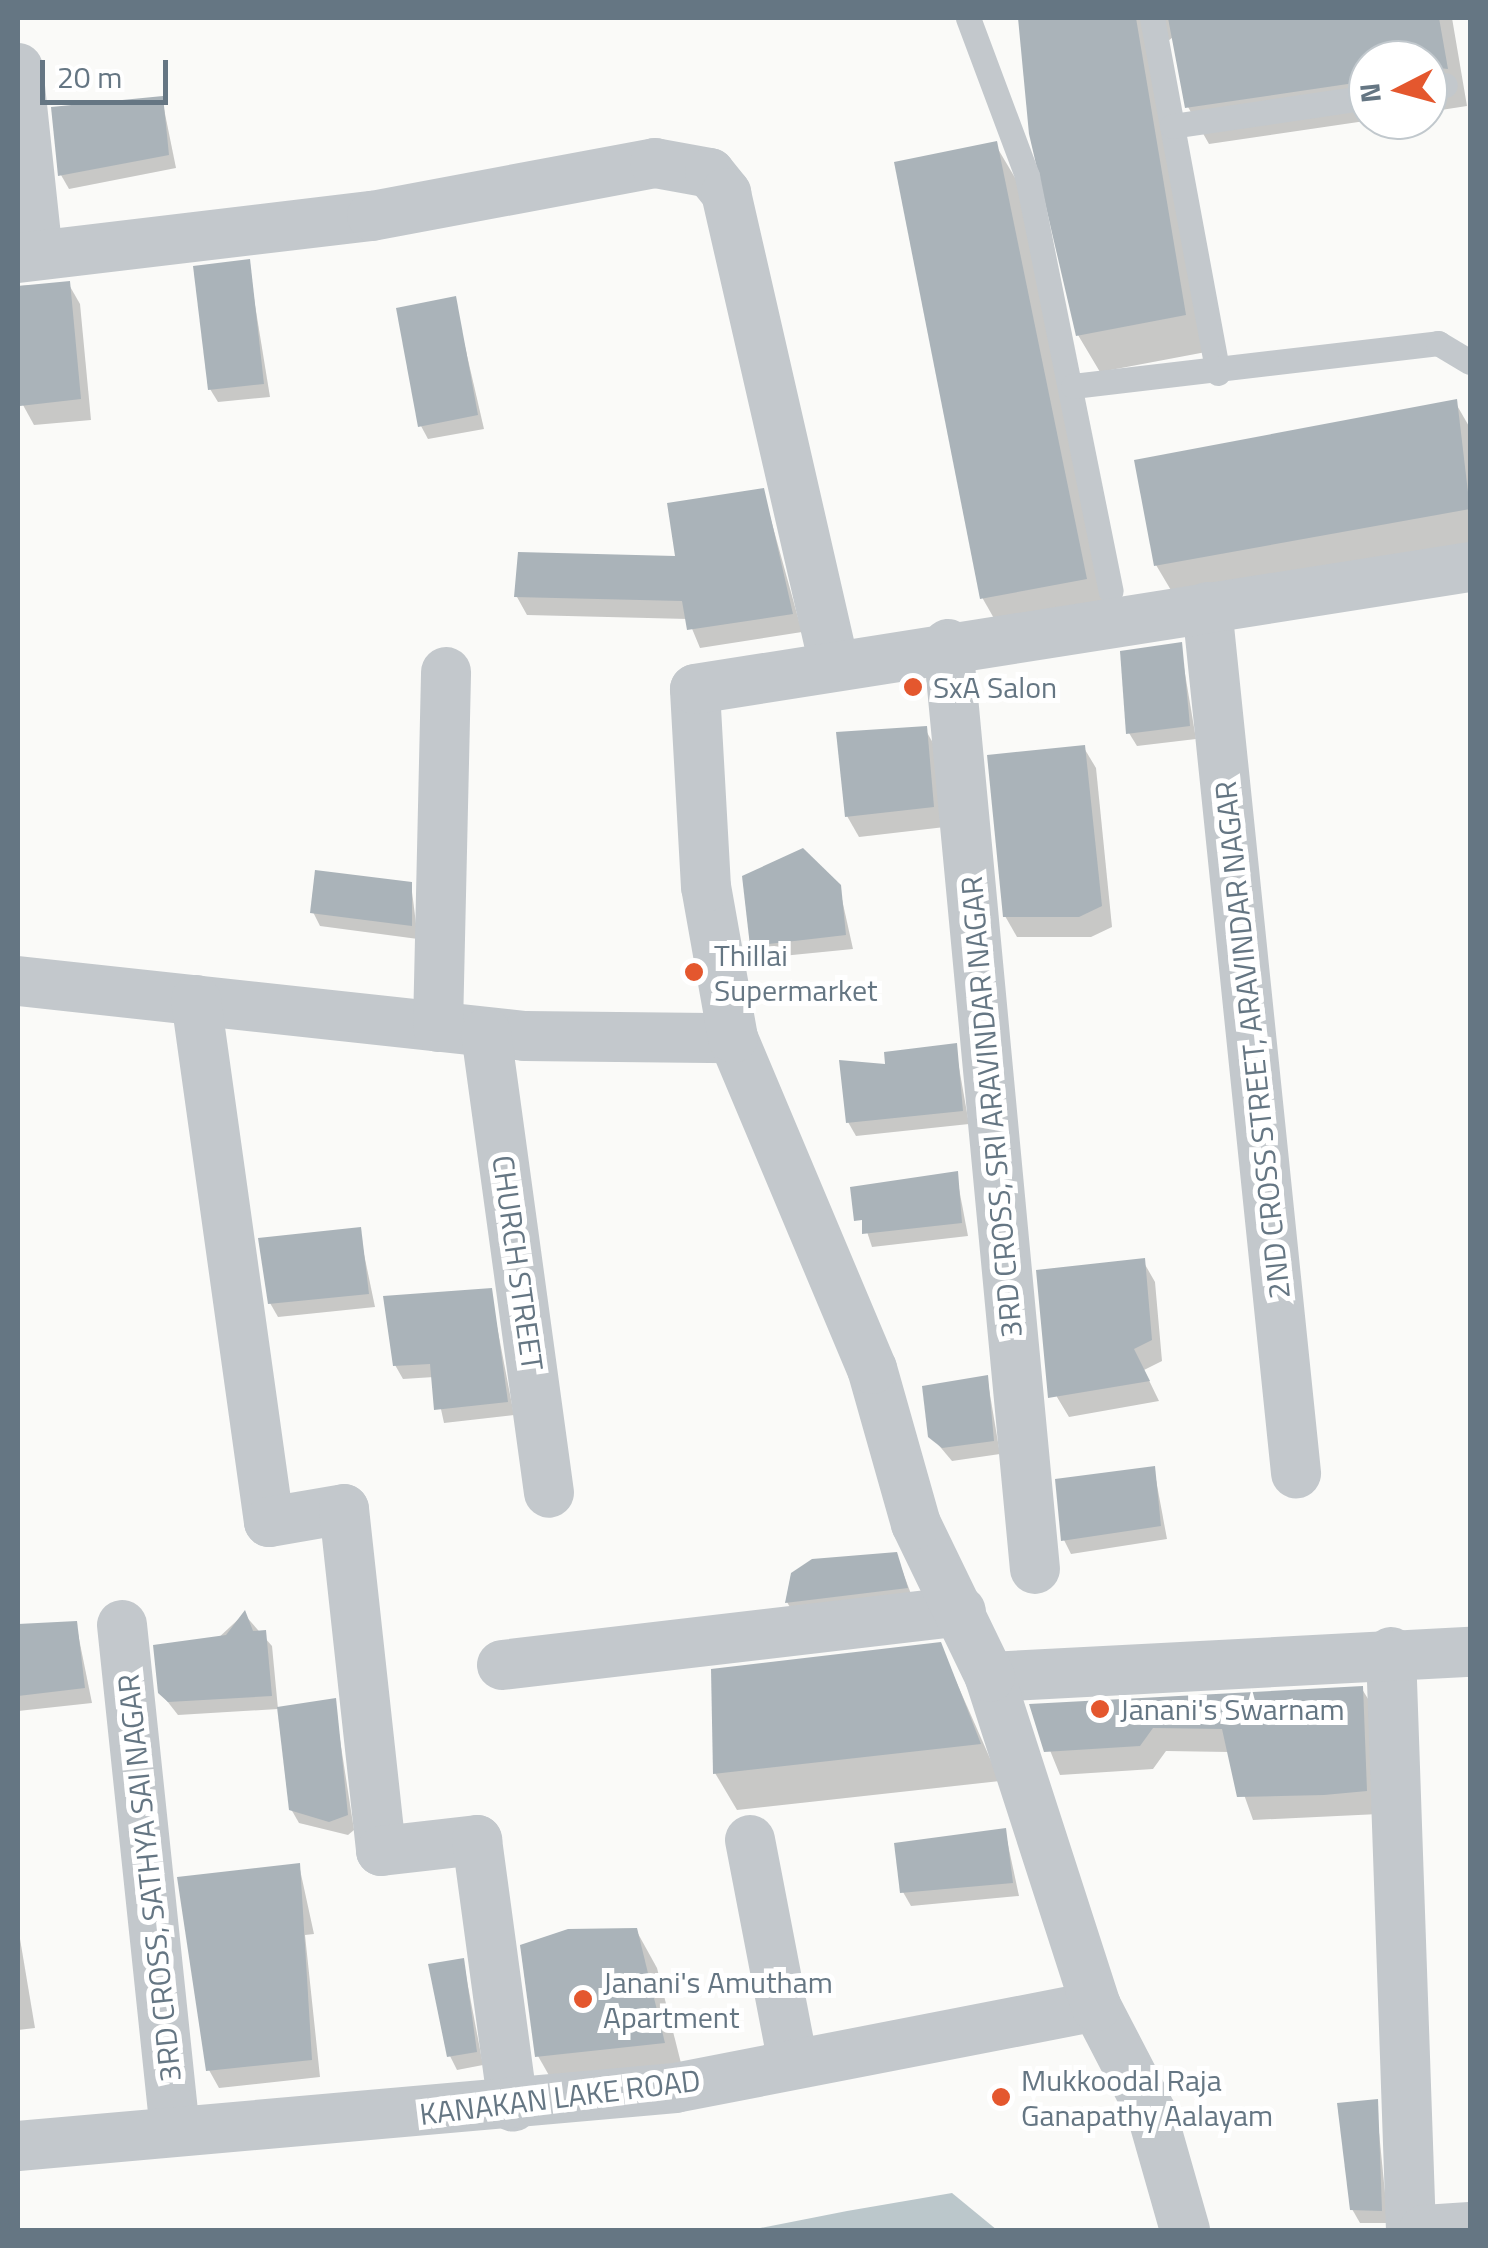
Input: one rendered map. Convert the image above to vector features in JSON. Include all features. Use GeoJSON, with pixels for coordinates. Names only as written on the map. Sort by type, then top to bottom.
{"type":"FeatureCollection","features":[{"type":"Feature","properties":{"kind":"street"},"geometry":{"type":"LineString","coordinates":[[18,68],[28,257],[390,213],[655,162],[710,173],[726,194],[834,665]]}},
{"type":"Feature","properties":{"kind":"street"},"geometry":{"type":"LineString","coordinates":[[1185,2230],[1152,2114],[1096,2006],[990,1677],[916,1524],[872,1370],[732,1038],[706,888],[695,689],[948,644],[1470,567]]}},
{"type":"Feature","properties":{"kind":"street","name":"2ND CROSS STREET, ARAVINDAR NAGAR"},"geometry":{"type":"LineString","coordinates":[[1207,607],[1296,1474]]}},
{"type":"Feature","properties":{"kind":"street","name":"3RD CROSS, SRI ARAVINDAR NAGAR"},"geometry":{"type":"LineString","coordinates":[[948,644],[1035,1569]]}},
{"type":"Feature","properties":{"kind":"street","name":"CHURCH STREET"},"geometry":{"type":"LineString","coordinates":[[446,672],[462,1030],[550,1492]]}},
{"type":"Feature","properties":{"kind":"street"},"geometry":{"type":"LineString","coordinates":[[18,981],[462,1030],[732,1038]]}},
{"type":"Feature","properties":{"kind":"street"},"geometry":{"type":"LineString","coordinates":[[196,1000],[269,1522],[344,1509],[381,1851],[477,1840],[514,2107]]}},
{"type":"Feature","properties":{"kind":"street"},"geometry":{"type":"LineString","coordinates":[[502,1665],[961,1611]]}},
{"type":"Feature","properties":{"kind":"street","name":"3RD CROSS, SATHYA SAI NAGAR"},"geometry":{"type":"LineString","coordinates":[[122,1625],[175,2131]]}},
{"type":"Feature","properties":{"kind":"street"},"geometry":{"type":"LineString","coordinates":[[990,1677],[1392,1652],[1470,1652]]}},
{"type":"Feature","properties":{"kind":"street"},"geometry":{"type":"LineString","coordinates":[[1392,1652],[1411,2230]]}},
{"type":"Feature","properties":{"kind":"street"},"geometry":{"type":"LineString","coordinates":[[750,1840],[792,2059]]}},
{"type":"Feature","properties":{"kind":"street","name":"KANAKAN LAKE ROAD"},"geometry":{"type":"LineString","coordinates":[[18,2146],[514,2107],[675,2088],[792,2059],[1096,2006]]}},
{"type":"Feature","properties":{"kind":"street"},"geometry":{"type":"LineString","coordinates":[[1424,2230],[1470,2227]]}},
{"type":"Feature","properties":{"kind":"lane"},"geometry":{"type":"LineString","coordinates":[[968,18],[1015,133],[1074,386],[1111,591]]}},
{"type":"Feature","properties":{"kind":"lane"},"geometry":{"type":"LineString","coordinates":[[1152,18],[1218,372]]}},
{"type":"Feature","properties":{"kind":"lane"},"geometry":{"type":"LineString","coordinates":[[1172,126],[1348,100]]}},
{"type":"Feature","properties":{"kind":"lane"},"geometry":{"type":"LineString","coordinates":[[1074,386],[1438,343],[1470,362]]}},
{"type":"Feature","properties":{"kind":"shaded area"},"geometry":{"type":"Polygon","coordinates":[[[952,2193],[997,2230],[750,2230],[847,2211],[952,2193]]]}},
{"type":"Feature","properties":{"kind":"building"},"geometry":{"type":"Polygon","coordinates":[[[1018,18],[1136,18],[1186,315],[1076,336],[1029,134],[1018,18]]]}},
{"type":"Feature","properties":{"kind":"building"},"geometry":{"type":"Polygon","coordinates":[[[1168,18],[1439,18],[1443,40],[1348,40],[1348,84],[1185,108],[1168,18]]]}},
{"type":"Feature","properties":{"kind":"building"},"geometry":{"type":"Polygon","coordinates":[[[163,96],[169,155],[58,176],[51,107],[163,96]]]}},
{"type":"Feature","properties":{"kind":"building"},"geometry":{"type":"Polygon","coordinates":[[[997,141],[1087,579],[980,599],[894,162],[997,141]]]}},
{"type":"Feature","properties":{"kind":"building"},"geometry":{"type":"Polygon","coordinates":[[[250,259],[264,384],[208,390],[193,266],[250,259]]]}},
{"type":"Feature","properties":{"kind":"building"},"geometry":{"type":"Polygon","coordinates":[[[70,281],[81,399],[20,406],[18,286],[70,281]]]}},
{"type":"Feature","properties":{"kind":"building"},"geometry":{"type":"Polygon","coordinates":[[[456,296],[478,415],[418,427],[396,308],[456,296]]]}},
{"type":"Feature","properties":{"kind":"building"},"geometry":{"type":"Polygon","coordinates":[[[1457,399],[1470,509],[1154,566],[1134,460],[1457,399]]]}},
{"type":"Feature","properties":{"kind":"building"},"geometry":{"type":"Polygon","coordinates":[[[764,488],[793,614],[687,630],[682,601],[514,597],[518,552],[675,556],[667,503],[764,488]]]}},
{"type":"Feature","properties":{"kind":"building"},"geometry":{"type":"Polygon","coordinates":[[[1182,642],[1190,726],[1126,734],[1120,651],[1182,642]]]}},
{"type":"Feature","properties":{"kind":"building"},"geometry":{"type":"Polygon","coordinates":[[[927,726],[934,807],[845,817],[836,732],[927,726]]]}},
{"type":"Feature","properties":{"kind":"building"},"geometry":{"type":"Polygon","coordinates":[[[1085,745],[1102,906],[1079,917],[1003,917],[987,755],[1085,745]]]}},
{"type":"Feature","properties":{"kind":"building"},"geometry":{"type":"Polygon","coordinates":[[[803,848],[841,885],[846,935],[750,946],[742,876],[803,848]]]}},
{"type":"Feature","properties":{"kind":"building"},"geometry":{"type":"Polygon","coordinates":[[[315,870],[412,882],[412,926],[310,913],[315,870]]]}},
{"type":"Feature","properties":{"kind":"building"},"geometry":{"type":"Polygon","coordinates":[[[957,1043],[963,1111],[846,1123],[839,1060],[885,1064],[884,1052],[957,1043]]]}},
{"type":"Feature","properties":{"kind":"building"},"geometry":{"type":"Polygon","coordinates":[[[958,1171],[962,1223],[862,1234],[862,1220],[854,1221],[850,1187],[958,1171]]]}},
{"type":"Feature","properties":{"kind":"building"},"geometry":{"type":"Polygon","coordinates":[[[361,1227],[369,1294],[268,1304],[258,1238],[361,1227]]]}},
{"type":"Feature","properties":{"kind":"building"},"geometry":{"type":"Polygon","coordinates":[[[1145,1258],[1152,1340],[1134,1349],[1150,1381],[1048,1398],[1036,1270],[1145,1258]]]}},
{"type":"Feature","properties":{"kind":"building"},"geometry":{"type":"Polygon","coordinates":[[[492,1288],[508,1402],[434,1410],[430,1364],[393,1366],[383,1296],[492,1288]]]}},
{"type":"Feature","properties":{"kind":"building"},"geometry":{"type":"Polygon","coordinates":[[[988,1375],[994,1441],[942,1448],[928,1437],[922,1386],[988,1375]]]}},
{"type":"Feature","properties":{"kind":"building"},"geometry":{"type":"Polygon","coordinates":[[[1155,1466],[1161,1526],[1061,1541],[1055,1479],[1155,1466]]]}},
{"type":"Feature","properties":{"kind":"building"},"geometry":{"type":"Polygon","coordinates":[[[897,1552],[908,1588],[785,1603],[791,1573],[812,1559],[897,1552]]]}},
{"type":"Feature","properties":{"kind":"building"},"geometry":{"type":"Polygon","coordinates":[[[245,1610],[253,1631],[266,1630],[272,1696],[168,1702],[158,1693],[153,1645],[226,1635],[245,1610]]]}},
{"type":"Feature","properties":{"kind":"building"},"geometry":{"type":"Polygon","coordinates":[[[77,1621],[85,1688],[18,1696],[18,1624],[77,1621]]]}},
{"type":"Feature","properties":{"kind":"building"},"geometry":{"type":"Polygon","coordinates":[[[941,1642],[981,1744],[713,1774],[711,1669],[941,1642]]]}},
{"type":"Feature","properties":{"kind":"building"},"geometry":{"type":"Polygon","coordinates":[[[1363,1686],[1367,1791],[1324,1795],[1237,1797],[1222,1729],[1153,1728],[1140,1746],[1044,1752],[1029,1704],[1363,1686]]]}},
{"type":"Feature","properties":{"kind":"building"},"geometry":{"type":"Polygon","coordinates":[[[336,1698],[348,1815],[329,1822],[289,1810],[277,1707],[336,1698]]]}},
{"type":"Feature","properties":{"kind":"building"},"geometry":{"type":"Polygon","coordinates":[[[1006,1828],[1013,1883],[900,1893],[894,1843],[1006,1828]]]}},
{"type":"Feature","properties":{"kind":"building"},"geometry":{"type":"Polygon","coordinates":[[[300,1863],[312,2060],[206,2071],[177,1877],[300,1863]]]}},
{"type":"Feature","properties":{"kind":"building","name":"Janani's Amutham Apartment"},"geometry":{"type":"Polygon","coordinates":[[[637,1928],[665,2043],[535,2057],[520,1945],[568,1929],[637,1928]]]}},
{"type":"Feature","properties":{"kind":"building"},"geometry":{"type":"Polygon","coordinates":[[[464,1958],[477,2052],[447,2057],[428,1964],[464,1958]]]}},
{"type":"Feature","properties":{"kind":"building"},"geometry":{"type":"Polygon","coordinates":[[[1378,2099],[1382,2211],[1350,2210],[1337,2103],[1378,2099]]]}},
{"type":"Feature","properties":{"kind":"place","name":"SxA Salon"},"geometry":{"type":"Point","coordinates":[913,687]}},
{"type":"Feature","properties":{"kind":"place","name":"Thillai Supermarket"},"geometry":{"type":"Point","coordinates":[694,972]}},
{"type":"Feature","properties":{"kind":"place","name":"Janani's Swarnam"},"geometry":{"type":"Point","coordinates":[1100,1709]}},
{"type":"Feature","properties":{"kind":"place","name":"Janani's Amutham Apartment"},"geometry":{"type":"Point","coordinates":[583,1999]}},
{"type":"Feature","properties":{"kind":"place","name":"Mukkoodal Raja Ganapathy Aalayam"},"geometry":{"type":"Point","coordinates":[1001,2097]}}]}
